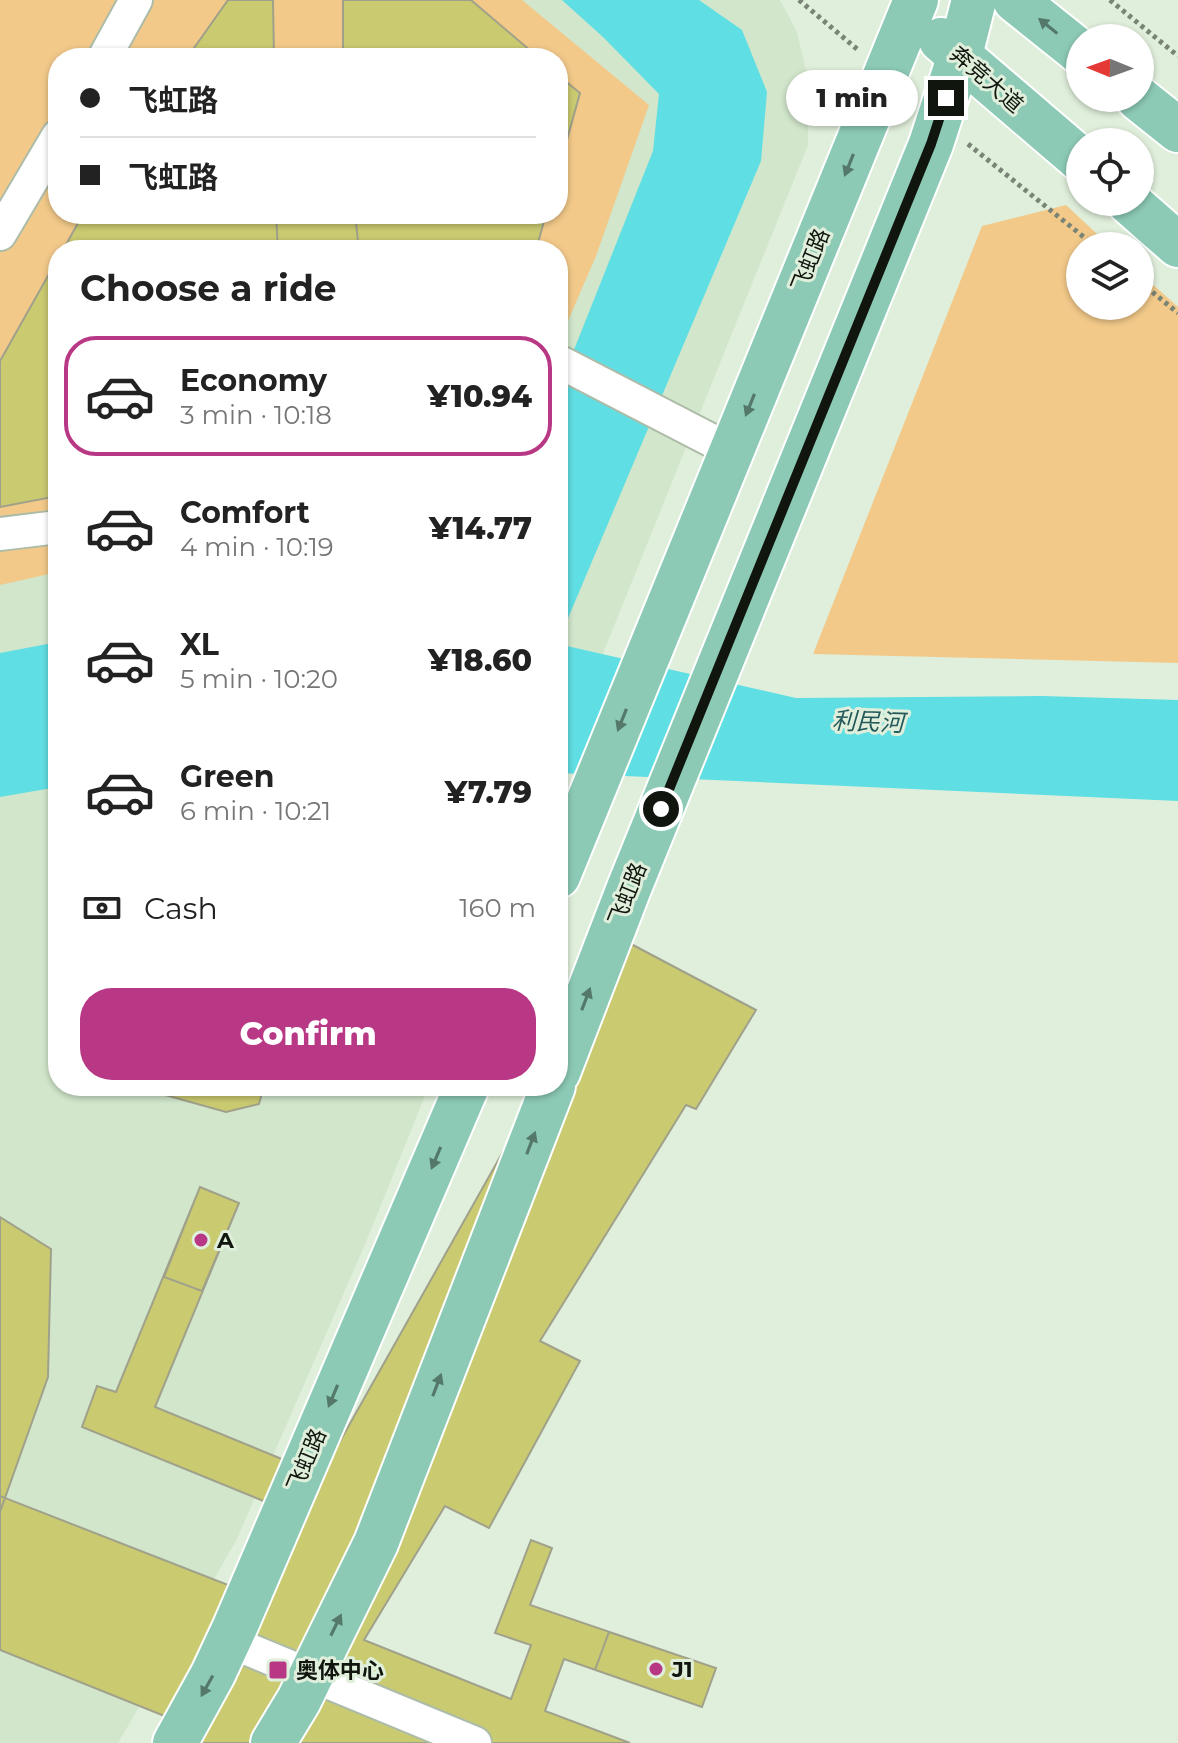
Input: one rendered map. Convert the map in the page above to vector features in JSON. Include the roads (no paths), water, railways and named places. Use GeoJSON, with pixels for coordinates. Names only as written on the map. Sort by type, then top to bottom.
{"type":"FeatureCollection","features":[{"type":"Feature","properties":{"kind":"main road","name":"飞虹路"},"geometry":{"type":"LineString","coordinates":[[568,1046],[629,888],[931,144],[974,0]]}},
{"type":"Feature","properties":{"kind":"main road"},"geometry":{"type":"LineString","coordinates":[[1015,0],[1066,41]]}},
{"type":"Feature","properties":{"kind":"main road","name":"飞虹路"},"geometry":{"type":"LineString","coordinates":[[568,853],[732,451],[906,5]]}},
{"type":"Feature","properties":{"kind":"main road","name":"奔竞大道"},"geometry":{"type":"LineString","coordinates":[[906,5],[1066,147]]}},
{"type":"Feature","properties":{"kind":"main road"},"geometry":{"type":"LineString","coordinates":[[1154,111],[1178,130]]}},
{"type":"Feature","properties":{"kind":"main road"},"geometry":{"type":"LineString","coordinates":[[1145,216],[1178,245]]}},
{"type":"Feature","properties":{"kind":"main road","name":"飞虹路"},"geometry":{"type":"LineString","coordinates":[[175,1743],[228,1641],[463,1096]]}},
{"type":"Feature","properties":{"kind":"main road"},"geometry":{"type":"LineString","coordinates":[[273,1743],[310,1677],[376,1543],[549,1096]]}},
{"type":"Feature","properties":{"kind":"street"},"geometry":{"type":"LineString","coordinates":[[110,48],[136,0]]}},
{"type":"Feature","properties":{"kind":"street"},"geometry":{"type":"LineString","coordinates":[[0,234],[48,153]]}},
{"type":"Feature","properties":{"kind":"street"},"geometry":{"type":"LineString","coordinates":[[568,366],[732,451]]}},
{"type":"Feature","properties":{"kind":"street"},"geometry":{"type":"LineString","coordinates":[[0,534],[48,528]]}},
{"type":"Feature","properties":{"kind":"street"},"geometry":{"type":"LineString","coordinates":[[228,1641],[475,1743]]}},
{"type":"Feature","properties":{"kind":"water"},"geometry":{"type":"Polygon","coordinates":[[[562,0],[699,0],[742,30],[767,92],[761,161],[568,618],[568,365],[653,151],[659,94],[562,0]]]}},
{"type":"Feature","properties":{"kind":"water"},"geometry":{"type":"Polygon","coordinates":[[[48,644],[48,789],[0,797],[0,653],[48,644]]]}},
{"type":"Feature","properties":{"kind":"water","name":"利民河"},"geometry":{"type":"Polygon","coordinates":[[[568,646],[796,698],[1042,696],[1178,700],[1178,801],[568,773],[568,646]]]}},
{"type":"Feature","properties":{"kind":"place","name":"A"},"geometry":{"type":"Point","coordinates":[201,1240]}},
{"type":"Feature","properties":{"kind":"place","name":"J1"},"geometry":{"type":"Point","coordinates":[656,1669]}},
{"type":"Feature","properties":{"kind":"place","name":"奥体中心"},"geometry":{"type":"Point","coordinates":[278,1670]}}]}
